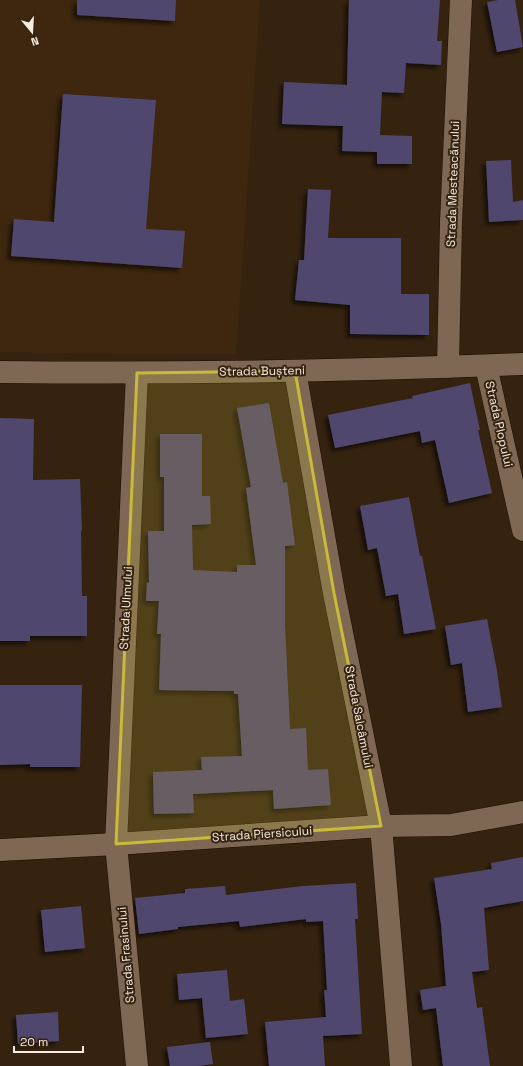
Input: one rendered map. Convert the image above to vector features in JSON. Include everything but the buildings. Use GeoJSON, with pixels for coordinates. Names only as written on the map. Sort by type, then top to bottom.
{"type":"FeatureCollection","features":[{"type":"Feature","properties":{"kind":"street","name":"Strada Mesteacănului"},"geometry":{"type":"LineString","coordinates":[[448,367],[451,222],[461,0]]}},
{"type":"Feature","properties":{"kind":"street","name":"Strada Bușteni"},"geometry":{"type":"LineString","coordinates":[[0,372],[137,373],[295,371],[523,364]]}},
{"type":"Feature","properties":{"kind":"street","name":"Strada Plopului"},"geometry":{"type":"LineString","coordinates":[[486,366],[523,530]]}},
{"type":"Feature","properties":{"kind":"street","name":"Strada Salcâmului"},"geometry":{"type":"LineString","coordinates":[[295,371],[334,593],[381,826],[401,1066]]}},
{"type":"Feature","properties":{"kind":"street","name":"Strada Ulmului"},"geometry":{"type":"LineString","coordinates":[[116,844],[137,373]]}},
{"type":"Feature","properties":{"kind":"street","name":"Strada Piersicului"},"geometry":{"type":"LineString","coordinates":[[0,850],[116,844],[381,826],[451,825],[523,812]]}},
{"type":"Feature","properties":{"kind":"street","name":"Strada Frasinului"},"geometry":{"type":"LineString","coordinates":[[116,844],[137,1066]]}},
{"type":"Feature","properties":{"kind":"highlighted area"},"geometry":{"type":"Polygon","coordinates":[[[295,371],[334,593],[381,826],[116,844],[137,373],[295,371]]]}},
{"type":"Feature","properties":{"kind":"shaded area"},"geometry":{"type":"Polygon","coordinates":[[[0,0],[260,0],[236,354],[0,352],[0,0]]]}}]}
